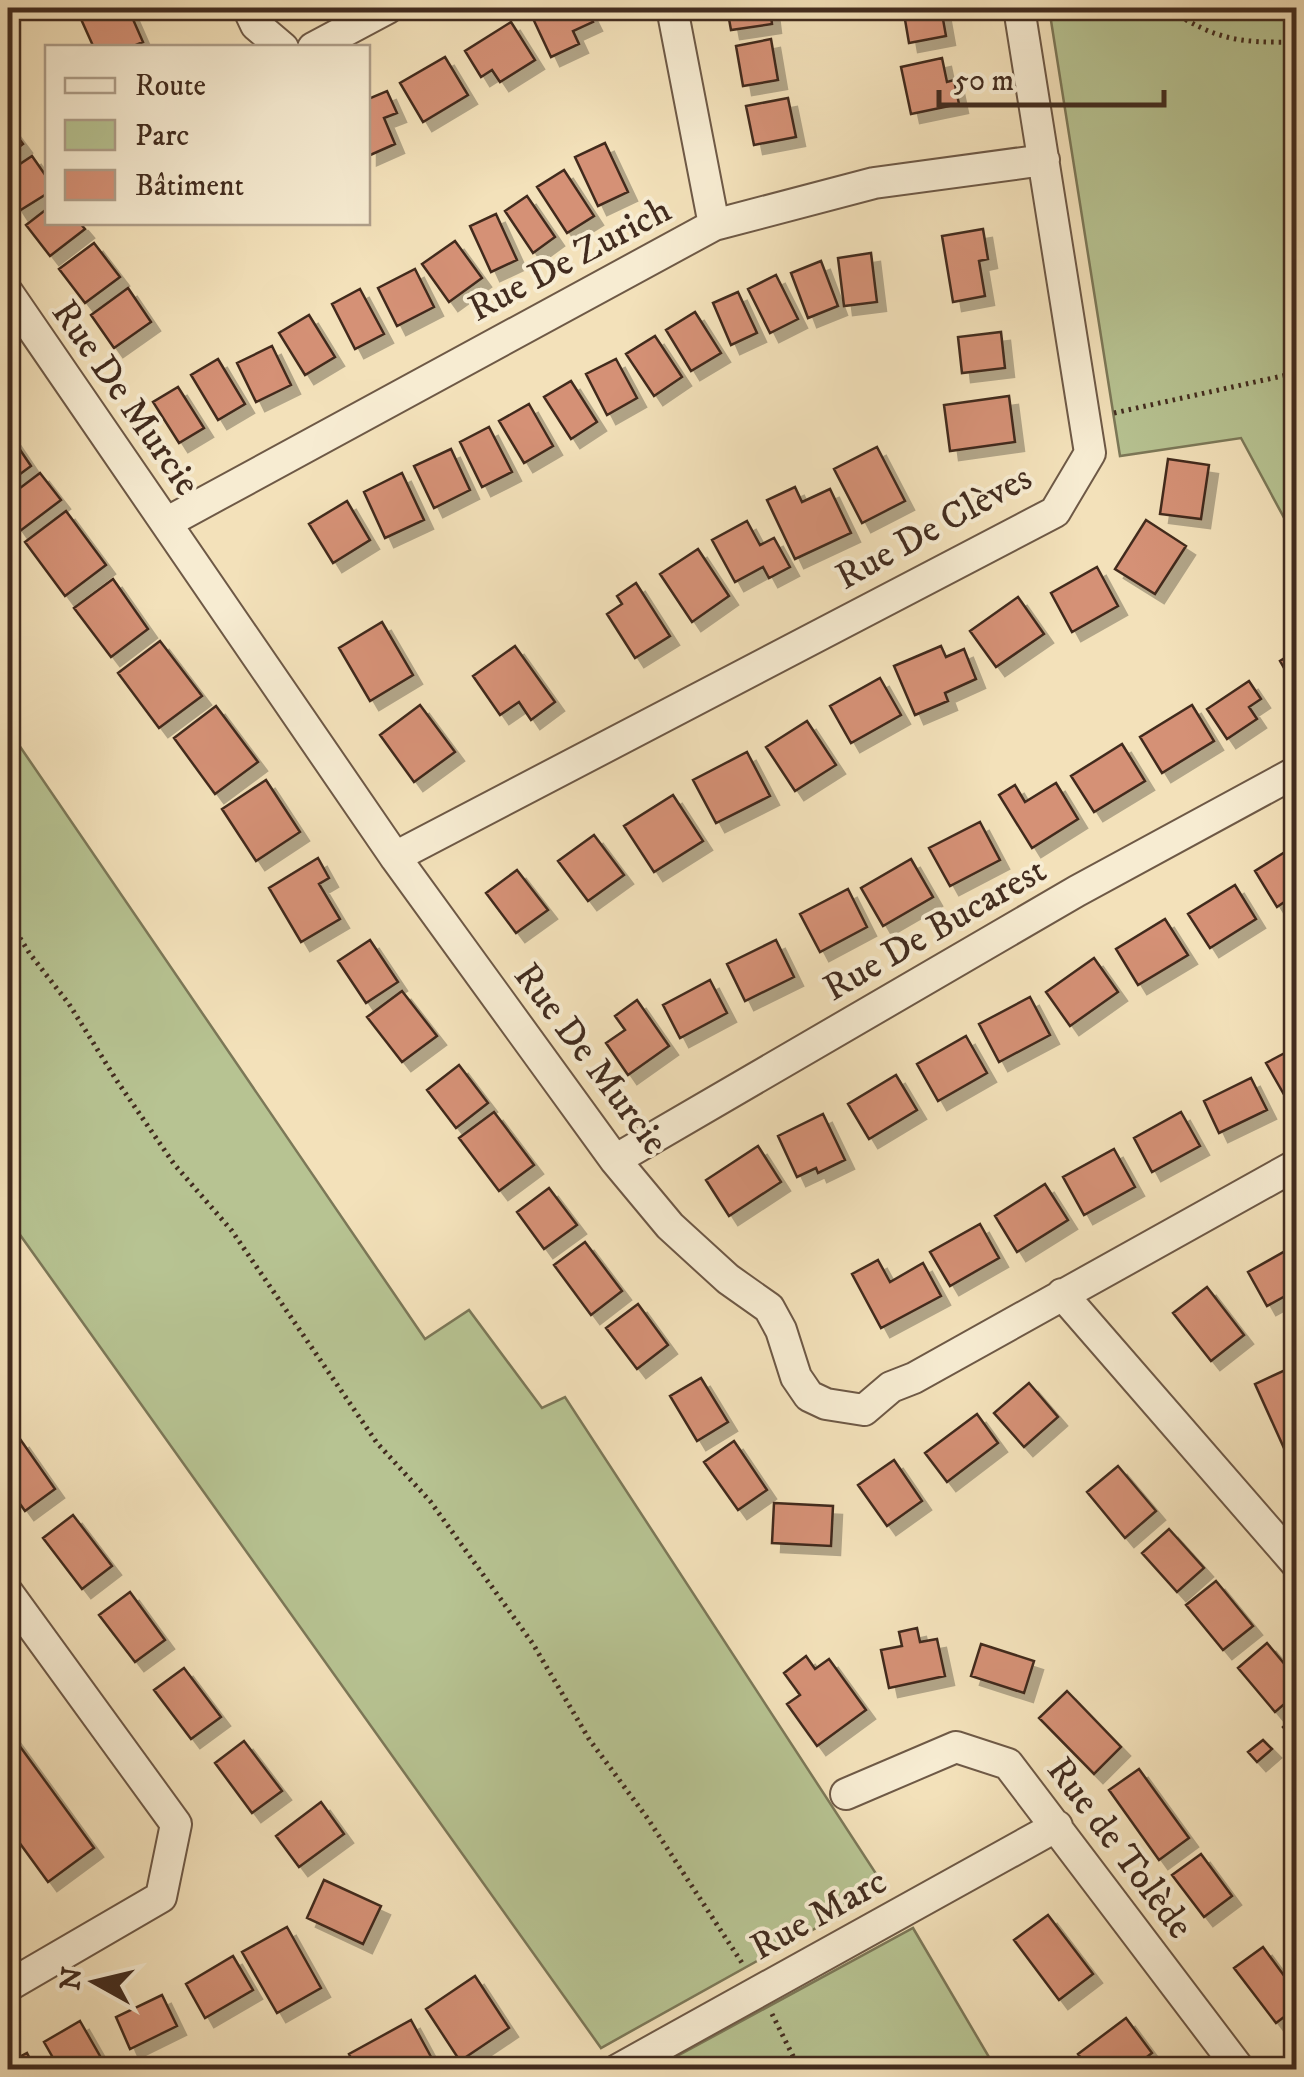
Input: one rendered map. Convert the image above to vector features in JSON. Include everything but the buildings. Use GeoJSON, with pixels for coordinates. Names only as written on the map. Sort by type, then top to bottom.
{"type":"FeatureCollection","features":[{"type":"Feature","properties":{"kind":"street"},"geometry":{"type":"LineString","coordinates":[[248,8],[256,24],[280,45]]}},
{"type":"Feature","properties":{"kind":"street"},"geometry":{"type":"LineString","coordinates":[[319,45],[387,8]]}},
{"type":"Feature","properties":{"kind":"street"},"geometry":{"type":"LineString","coordinates":[[672,8],[714,225]]}},
{"type":"Feature","properties":{"kind":"street","name":"Rue De Clèves"},"geometry":{"type":"LineString","coordinates":[[395,857],[1055,512],[1090,452],[1019,8]]}},
{"type":"Feature","properties":{"kind":"street","name":"Rue De Zurich"},"geometry":{"type":"LineString","coordinates":[[166,522],[714,225],[874,183],[1044,160]]}},
{"type":"Feature","properties":{"kind":"street","name":"Rue De Murcie"},"geometry":{"type":"LineString","coordinates":[[8,294],[395,857],[615,1160],[670,1226],[728,1280],[768,1308],[781,1330],[796,1377],[808,1396],[826,1404],[864,1410],[891,1387],[914,1378],[1296,1165]]}},
{"type":"Feature","properties":{"kind":"street","name":"Rue De Bucarest"},"geometry":{"type":"LineString","coordinates":[[615,1160],[1077,891],[1296,772]]}},
{"type":"Feature","properties":{"kind":"street"},"geometry":{"type":"LineString","coordinates":[[1062,1294],[1293,1554]]}},
{"type":"Feature","properties":{"kind":"street"},"geometry":{"type":"LineString","coordinates":[[8,1592],[176,1824],[161,1898],[8,1986]]}},
{"type":"Feature","properties":{"kind":"street","name":"Rue de Tolède"},"geometry":{"type":"LineString","coordinates":[[846,1794],[956,1747],[1008,1764],[1240,2070]]}},
{"type":"Feature","properties":{"kind":"street","name":"Rue Marc"},"geometry":{"type":"LineString","coordinates":[[617,2070],[1057,1826]]}},
{"type":"Feature","properties":{"kind":"path"},"geometry":{"type":"LineString","coordinates":[[1166,8],[1228,40],[1296,42]]}},
{"type":"Feature","properties":{"kind":"path"},"geometry":{"type":"LineString","coordinates":[[1086,418],[1296,373]]}},
{"type":"Feature","properties":{"kind":"path"},"geometry":{"type":"LineString","coordinates":[[8,919],[174,1164],[232,1231],[377,1443],[430,1501],[533,1644],[589,1739],[648,1819],[760,1990],[800,2070]]}},
{"type":"Feature","properties":{"kind":"green space"},"geometry":{"type":"Polygon","coordinates":[[[1049,8],[1296,8],[1296,540],[1241,438],[1120,456],[1049,8]]]}},
{"type":"Feature","properties":{"kind":"green space"},"geometry":{"type":"Polygon","coordinates":[[[8,729],[425,1339],[469,1310],[542,1408],[565,1397],[886,1889],[601,2048],[8,1218],[8,729]]]}},
{"type":"Feature","properties":{"kind":"green space"},"geometry":{"type":"Polygon","coordinates":[[[913,1928],[996,2069],[657,2069],[657,2067],[913,1928]]]}}]}
